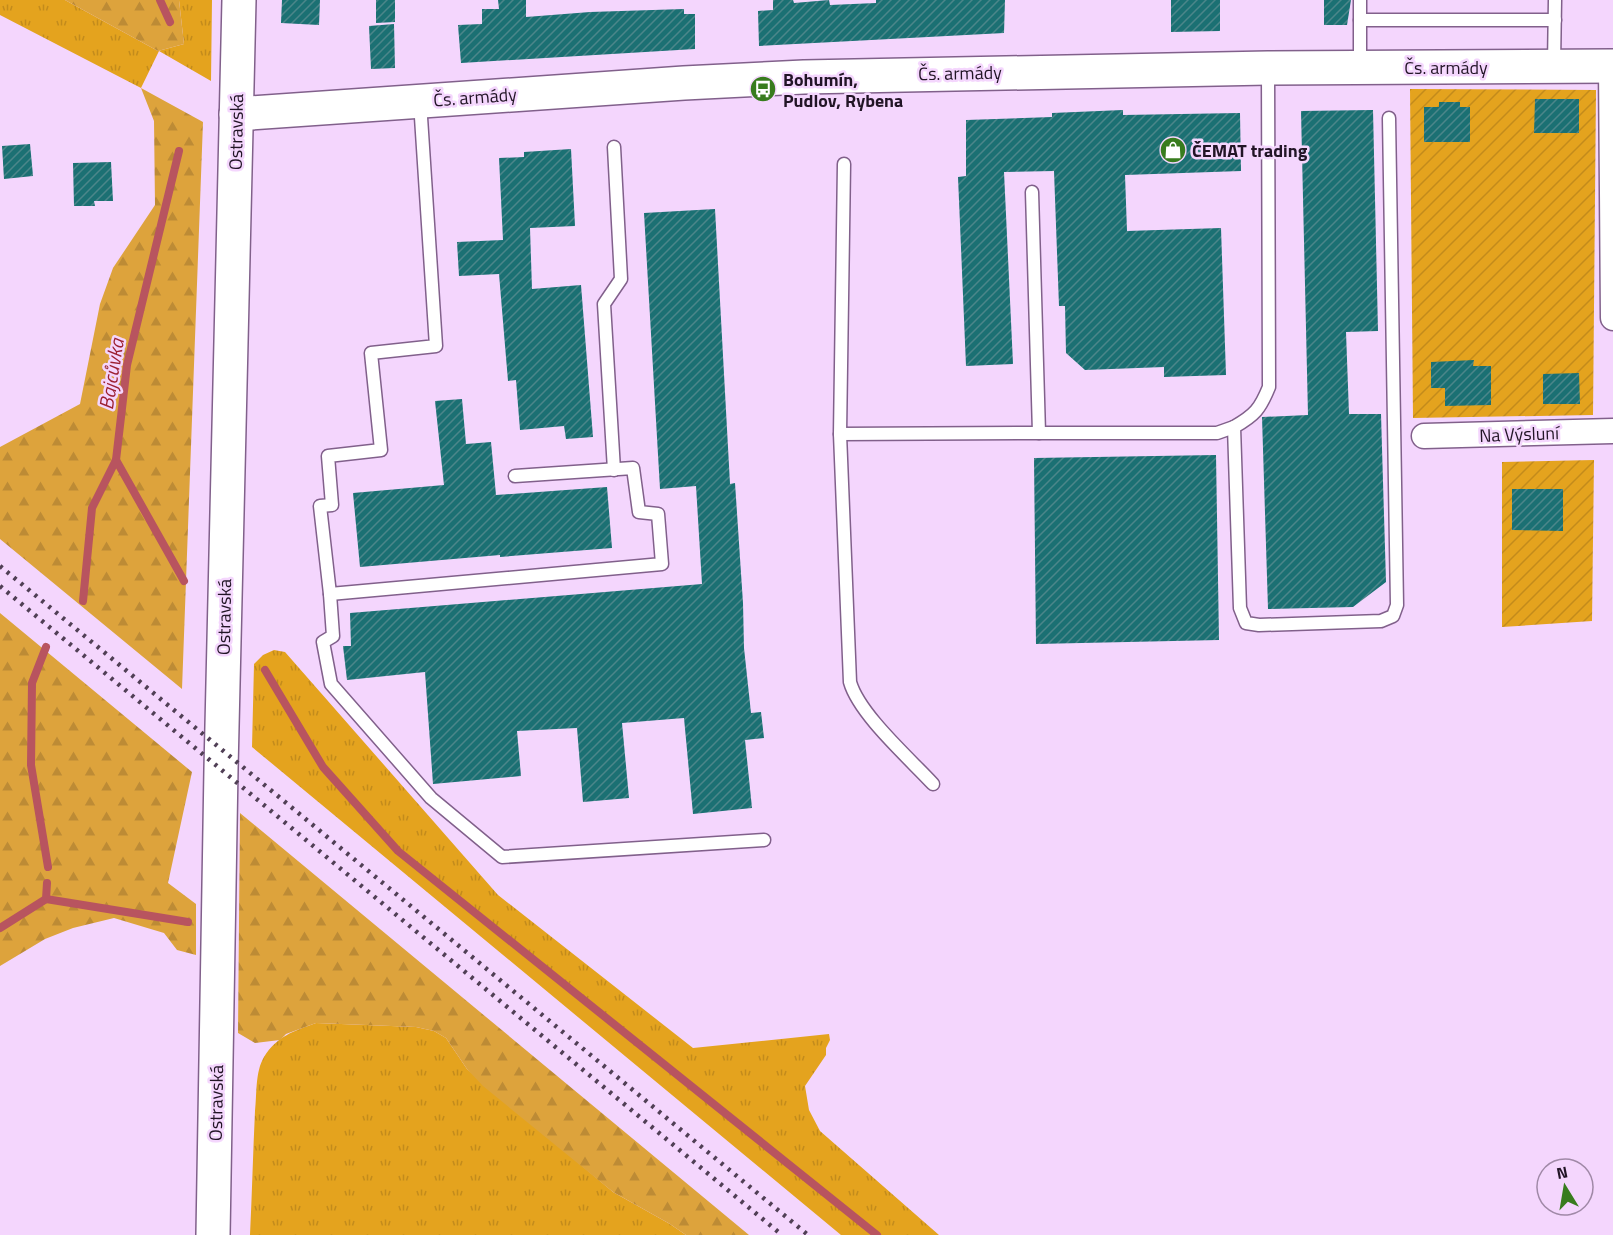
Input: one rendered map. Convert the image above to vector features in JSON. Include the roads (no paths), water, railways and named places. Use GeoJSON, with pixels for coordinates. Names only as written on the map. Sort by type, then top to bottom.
{"type":"FeatureCollection","features":[{"type":"Feature","properties":{"kind":"main road","name":"Ostravská"},"geometry":{"type":"LineString","coordinates":[[213,1235],[221,759],[239,0]]}},
{"type":"Feature","properties":{"kind":"main road","name":"Čs. armády"},"geometry":{"type":"LineString","coordinates":[[236,114],[684,82],[804,76],[1268,68],[1612,66]]}},
{"type":"Feature","properties":{"kind":"street"},"geometry":{"type":"LineString","coordinates":[[1612,66],[1613,318]]}},
{"type":"Feature","properties":{"kind":"street","name":"Na Výsluní"},"geometry":{"type":"LineString","coordinates":[[1424,436],[1613,431]]}},
{"type":"Feature","properties":{"kind":"lane"},"geometry":{"type":"LineString","coordinates":[[1360,0],[1360,67]]}},
{"type":"Feature","properties":{"kind":"lane"},"geometry":{"type":"LineString","coordinates":[[1554,0],[1554,66]]}},
{"type":"Feature","properties":{"kind":"lane"},"geometry":{"type":"LineString","coordinates":[[1360,20],[1555,20]]}},
{"type":"Feature","properties":{"kind":"lane"},"geometry":{"type":"LineString","coordinates":[[840,434],[1216,433],[1234,427],[1253,416],[1262,404],[1269,387],[1268,68]]}},
{"type":"Feature","properties":{"kind":"lane"},"geometry":{"type":"LineString","coordinates":[[420,101],[436,346],[371,353],[381,450],[328,456],[332,505],[320,506],[333,636],[323,642],[331,684],[431,798],[502,857],[764,840]]}},
{"type":"Feature","properties":{"kind":"lane"},"geometry":{"type":"LineString","coordinates":[[1234,427],[1240,608],[1246,623],[1259,625],[1381,621],[1393,616],[1397,605],[1389,118]]}},
{"type":"Feature","properties":{"kind":"lane"},"geometry":{"type":"LineString","coordinates":[[614,147],[621,279],[604,304],[614,470]]}},
{"type":"Feature","properties":{"kind":"lane"},"geometry":{"type":"LineString","coordinates":[[844,164],[840,434],[850,682],[854,695],[864,710],[933,784]]}},
{"type":"Feature","properties":{"kind":"lane"},"geometry":{"type":"LineString","coordinates":[[1032,192],[1039,433]]}},
{"type":"Feature","properties":{"kind":"lane"},"geometry":{"type":"LineString","coordinates":[[330,594],[662,564],[658,514],[639,512],[633,468],[514,477]]}},
{"type":"Feature","properties":{"kind":"waterway","name":"Bajcůvka"},"geometry":{"type":"LineString","coordinates":[[160,0],[170,22]]}},
{"type":"Feature","properties":{"kind":"waterway","name":"Bajcůvka"},"geometry":{"type":"LineString","coordinates":[[83,601],[92,508],[116,460],[127,365],[179,151]]}},
{"type":"Feature","properties":{"kind":"waterway"},"geometry":{"type":"LineString","coordinates":[[116,460],[184,581]]}},
{"type":"Feature","properties":{"kind":"waterway","name":"Bajcůvka"},"geometry":{"type":"LineString","coordinates":[[46,647],[32,683],[31,765],[48,867]]}},
{"type":"Feature","properties":{"kind":"waterway"},"geometry":{"type":"LineString","coordinates":[[265,670],[323,767],[398,851],[877,1235]]}},
{"type":"Feature","properties":{"kind":"waterway","name":"Bajcůvka"},"geometry":{"type":"LineString","coordinates":[[0,928],[46,899],[47,883]]}},
{"type":"Feature","properties":{"kind":"waterway"},"geometry":{"type":"LineString","coordinates":[[46,899],[188,922]]}},
{"type":"Feature","properties":{"kind":"railway"},"geometry":{"type":"LineString","coordinates":[[0,566],[808,1235]]}},
{"type":"Feature","properties":{"kind":"railway"},"geometry":{"type":"LineString","coordinates":[[0,586],[782,1235]]}},
{"type":"Feature","properties":{"kind":"place","name":"Bohumín, Pudlov, Rybena"},"geometry":{"type":"Point","coordinates":[763,89]}},
{"type":"Feature","properties":{"kind":"place","name":"ČEMAT trading"},"geometry":{"type":"Point","coordinates":[1173,150]}}]}
